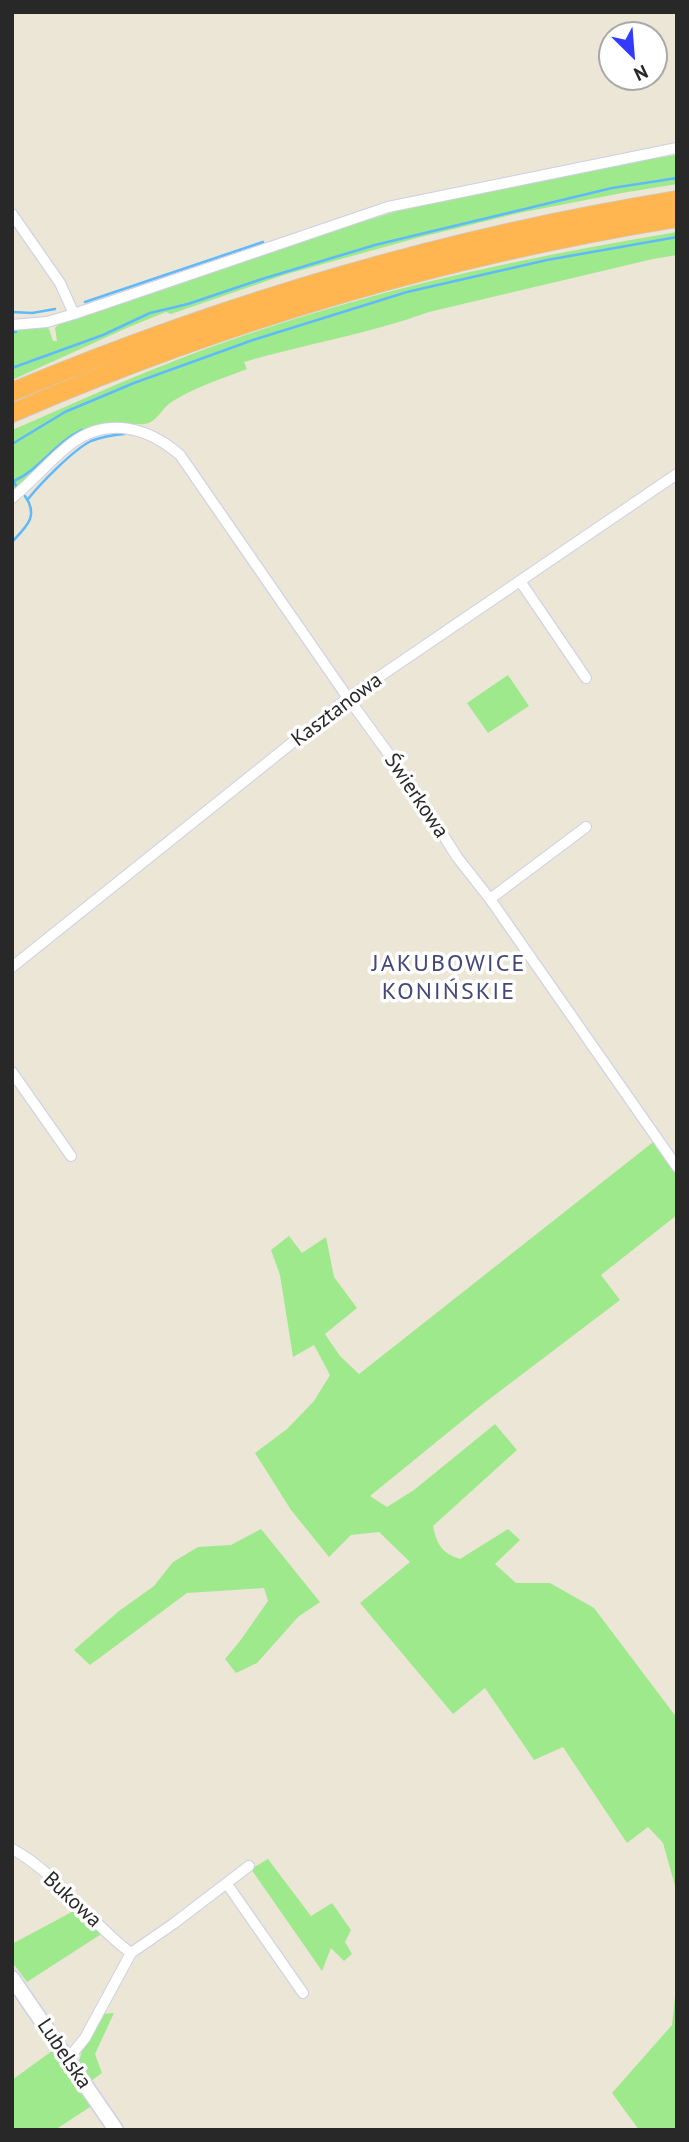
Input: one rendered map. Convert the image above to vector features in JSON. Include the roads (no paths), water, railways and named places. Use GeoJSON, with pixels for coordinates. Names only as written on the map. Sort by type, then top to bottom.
{"type":"FeatureCollection","features":[{"type":"Feature","properties":{"kind":"highway"},"geometry":{"type":"LineString","coordinates":[[12,393],[198,322],[349,274],[523,229],[677,200]]}},
{"type":"Feature","properties":{"kind":"highway"},"geometry":{"type":"LineString","coordinates":[[12,413],[193,343],[356,290],[515,249],[677,218]]}},
{"type":"Feature","properties":{"kind":"street"},"geometry":{"type":"LineString","coordinates":[[12,325],[47,322],[74,314],[388,207],[677,148]]}},
{"type":"Feature","properties":{"kind":"street"},"geometry":{"type":"LineString","coordinates":[[12,215],[60,283],[74,314]]}},
{"type":"Feature","properties":{"kind":"street","name":"Świerkowa"},"geometry":{"type":"LineString","coordinates":[[12,498],[71,444],[85,436],[113,428],[148,433],[165,442],[180,455],[412,786],[457,857],[490,899],[677,1167]]}},
{"type":"Feature","properties":{"kind":"street","name":"Kasztanowa"},"geometry":{"type":"LineString","coordinates":[[12,967],[348,698],[677,474]]}},
{"type":"Feature","properties":{"kind":"street"},"geometry":{"type":"LineString","coordinates":[[520,581],[586,678]]}},
{"type":"Feature","properties":{"kind":"street"},"geometry":{"type":"LineString","coordinates":[[490,899],[586,827]]}},
{"type":"Feature","properties":{"kind":"street"},"geometry":{"type":"LineString","coordinates":[[12,1072],[71,1156]]}},
{"type":"Feature","properties":{"kind":"street","name":"Bukowa"},"geometry":{"type":"LineString","coordinates":[[12,1849],[53,1880],[131,1953]]}},
{"type":"Feature","properties":{"kind":"street"},"geometry":{"type":"LineString","coordinates":[[68,2059],[85,2038],[131,1953],[249,1866]]}},
{"type":"Feature","properties":{"kind":"street"},"geometry":{"type":"LineString","coordinates":[[227,1884],[303,1993]]}},
{"type":"Feature","properties":{"kind":"street","name":"Lubelska"},"geometry":{"type":"LineString","coordinates":[[12,1978],[116,2130]]}},
{"type":"Feature","properties":{"kind":"waterway"},"geometry":{"type":"LineString","coordinates":[[12,368],[103,335],[150,313],[188,304],[375,245],[612,188],[677,178]]}},
{"type":"Feature","properties":{"kind":"waterway"},"geometry":{"type":"LineString","coordinates":[[12,444],[65,412],[134,383],[253,340],[407,292],[547,260],[677,237]]}},
{"type":"Feature","properties":{"kind":"waterway"},"geometry":{"type":"LineString","coordinates":[[85,302],[263,242]]}},
{"type":"Feature","properties":{"kind":"waterway"},"geometry":{"type":"LineString","coordinates":[[12,312],[32,313],[55,309]]}},
{"type":"Feature","properties":{"kind":"waterway"},"geometry":{"type":"LineString","coordinates":[[14,481],[82,430]]}},
{"type":"Feature","properties":{"kind":"waterway"},"geometry":{"type":"LineString","coordinates":[[28,499],[58,467],[84,445],[99,438],[124,434]]}},
{"type":"Feature","properties":{"kind":"waterway"},"geometry":{"type":"LineString","coordinates":[[12,478],[16,486]]}},
{"type":"Feature","properties":{"kind":"waterway"},"geometry":{"type":"LineString","coordinates":[[12,542],[26,526],[31,515],[25,496]]}},
{"type":"Feature","properties":{"kind":"district","name":"JAKUBOWICE KONIŃSKIE"},"geometry":{"type":"Point","coordinates":[449,978]}}]}
